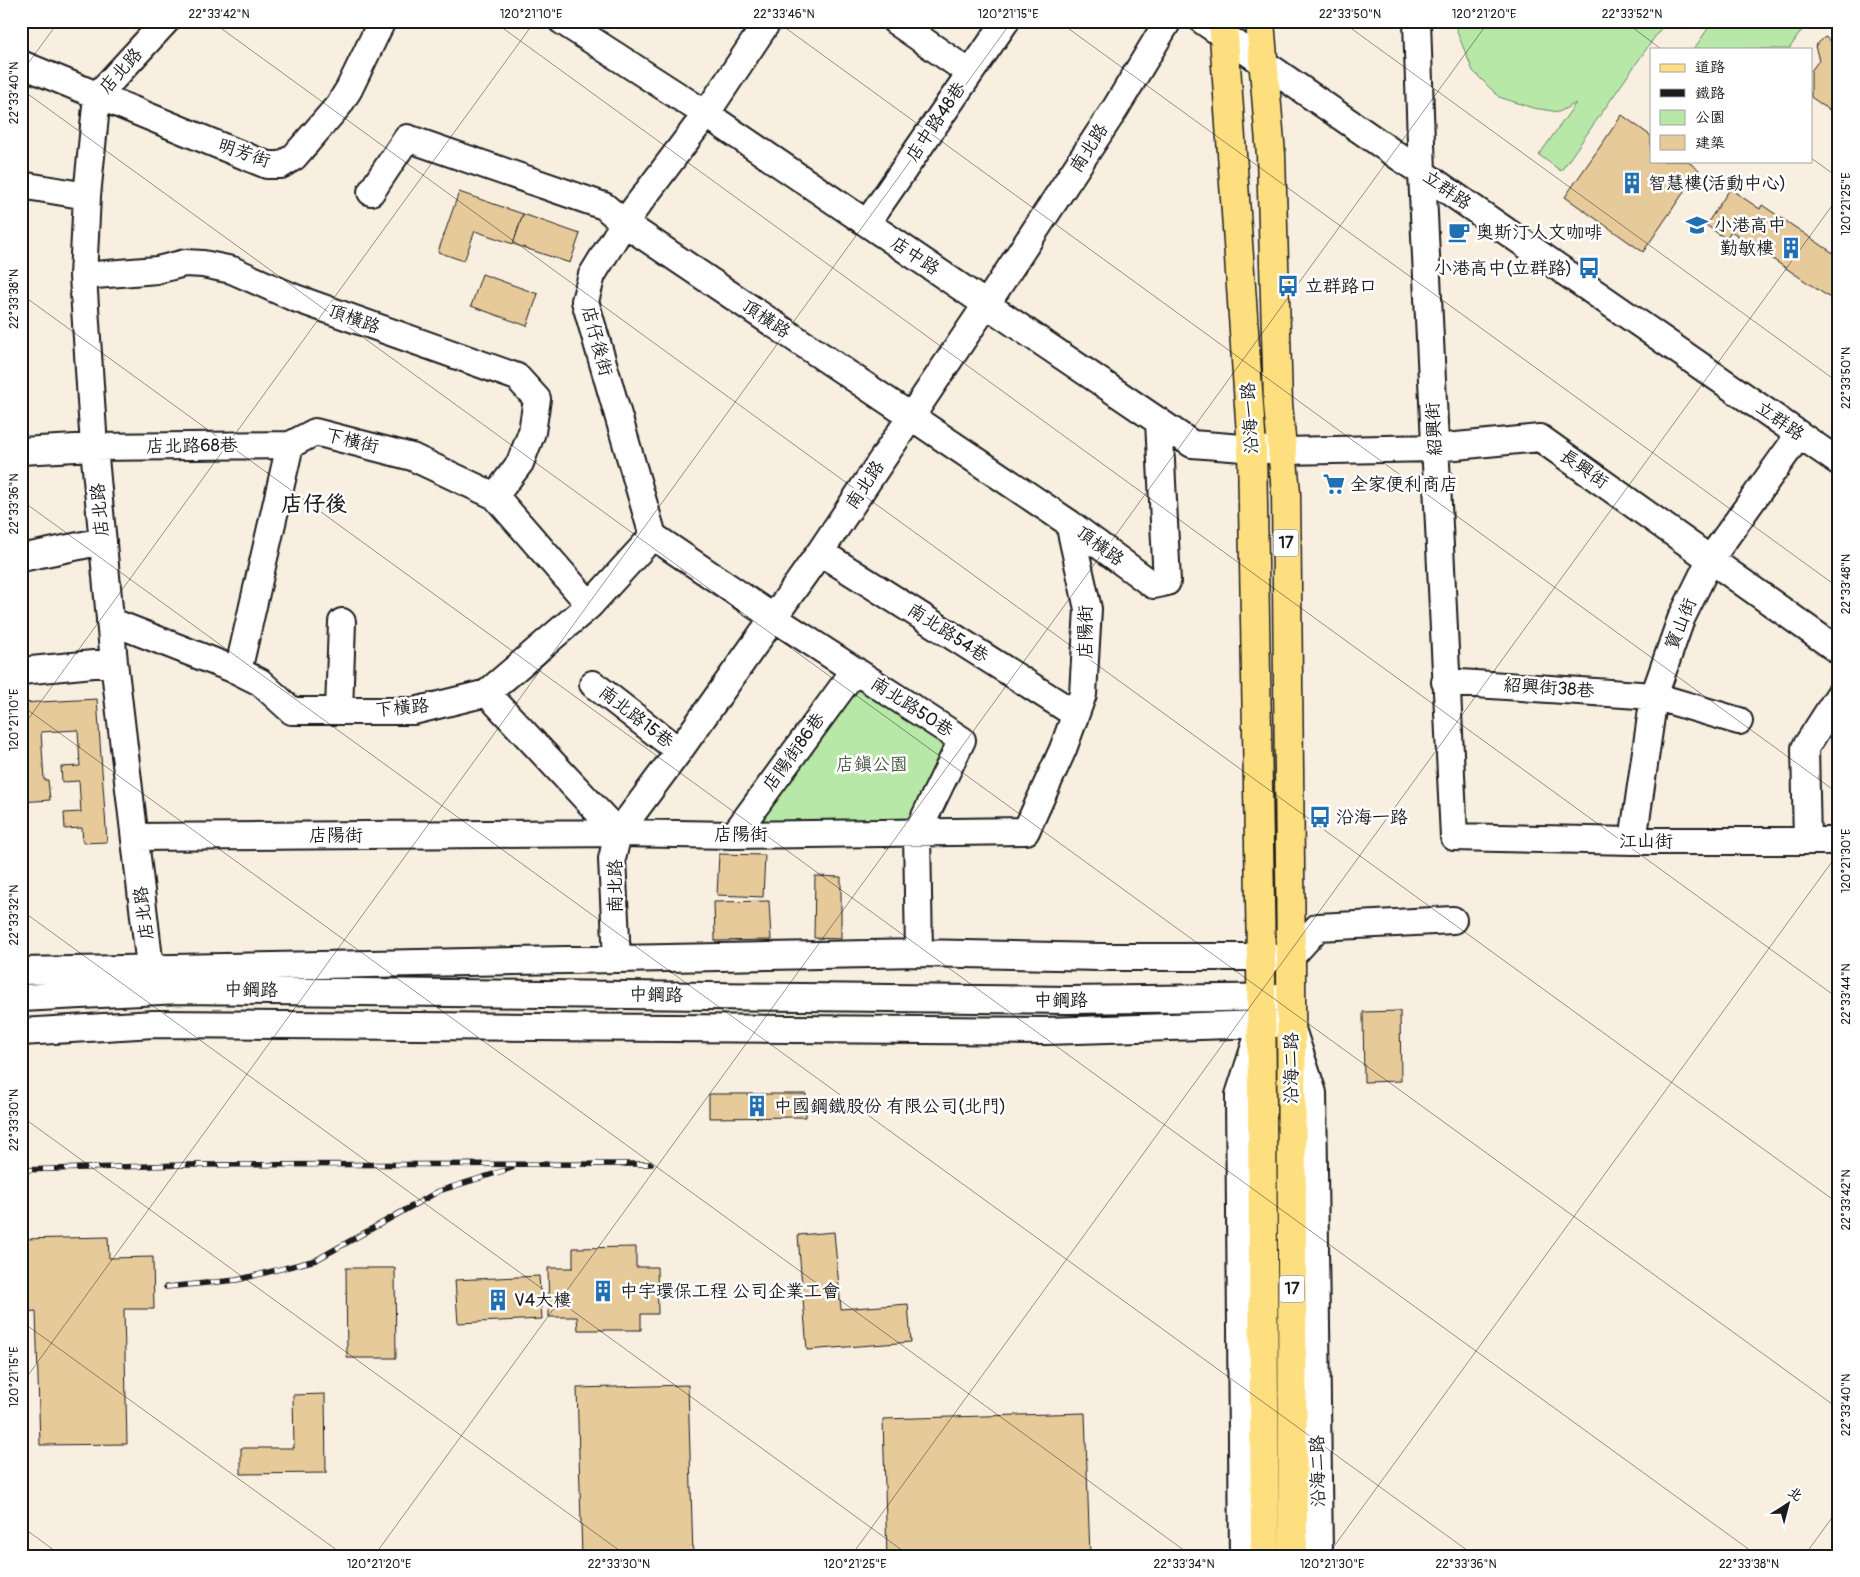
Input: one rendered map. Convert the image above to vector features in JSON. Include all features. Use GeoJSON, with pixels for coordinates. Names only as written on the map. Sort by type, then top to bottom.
{"type":"FeatureCollection","features":[{"type":"Feature","properties":{"kind":"main road","name":"沿海一路"},"geometry":{"type":"LineString","coordinates":[[1260,21],[1271,155],[1278,404],[1286,493],[1290,1010]]}},
{"type":"Feature","properties":{"kind":"main road","name":"沿海一路"},"geometry":{"type":"LineString","coordinates":[[1224,29],[1252,449],[1261,1025]]}},
{"type":"Feature","properties":{"kind":"main road","name":"沿海二路"},"geometry":{"type":"LineString","coordinates":[[1290,1010],[1293,1556]]}},
{"type":"Feature","properties":{"kind":"main road","name":"沿海二路"},"geometry":{"type":"LineString","coordinates":[[1261,1025],[1265,1556]]}},
{"type":"Feature","properties":{"kind":"street","name":"店北路"},"geometry":{"type":"LineString","coordinates":[[154,1024],[151,979],[110,621],[94,447],[83,276],[87,196],[97,96],[166,21]]}},
{"type":"Feature","properties":{"kind":"street","name":"明芳街"},"geometry":{"type":"LineString","coordinates":[[21,64],[267,165],[281,165],[294,157],[339,105],[349,90],[382,21]]}},
{"type":"Feature","properties":{"kind":"street","name":"店中路"},"geometry":{"type":"LineString","coordinates":[[562,21],[706,114],[1192,444],[1282,451]]}},
{"type":"Feature","properties":{"kind":"street","name":"店仔後街"},"geometry":{"type":"LineString","coordinates":[[653,536],[585,301],[592,275],[624,223],[706,114],[768,21]]}},
{"type":"Feature","properties":{"kind":"street"},"geometry":{"type":"LineString","coordinates":[[895,21],[970,73]]}},
{"type":"Feature","properties":{"kind":"street","name":"店中路48巷"},"geometry":{"type":"LineString","coordinates":[[867,224],[1006,21]]}},
{"type":"Feature","properties":{"kind":"street","name":"南北路"},"geometry":{"type":"LineString","coordinates":[[616,959],[612,859],[618,833],[680,750],[820,552],[1115,109],[1168,21]]}},
{"type":"Feature","properties":{"kind":"street","name":"立群路"},"geometry":{"type":"LineString","coordinates":[[1203,21],[1224,29],[1263,63],[1839,462]]}},
{"type":"Feature","properties":{"kind":"street","name":"紹興街"},"geometry":{"type":"LineString","coordinates":[[1417,21],[1445,682],[1454,838]]}},
{"type":"Feature","properties":{"kind":"street","name":"頂橫路"},"geometry":{"type":"LineString","coordinates":[[371,192],[407,138],[604,206],[624,223],[1069,523],[1153,585],[1167,582],[1159,421]]}},
{"type":"Feature","properties":{"kind":"street"},"geometry":{"type":"LineString","coordinates":[[21,185],[87,196]]}},
{"type":"Feature","properties":{"kind":"street","name":"頂橫路"},"geometry":{"type":"LineString","coordinates":[[83,276],[157,270],[185,264],[202,264],[232,270],[295,298],[517,377],[537,398],[532,432],[520,463],[495,496]]}},
{"type":"Feature","properties":{"kind":"street","name":"下橫街"},"geometry":{"type":"LineString","coordinates":[[290,445],[315,432],[412,457],[495,496],[590,605]]}},
{"type":"Feature","properties":{"kind":"street","name":"寶山街"},"geometry":{"type":"LineString","coordinates":[[1633,841],[1654,696],[1681,619],[1710,558],[1799,435]]}},
{"type":"Feature","properties":{"kind":"street","name":"長興街"},"geometry":{"type":"LineString","coordinates":[[1282,451],[1435,448],[1540,438],[1839,651]]}},
{"type":"Feature","properties":{"kind":"street"},"geometry":{"type":"LineString","coordinates":[[238,671],[290,445]]}},
{"type":"Feature","properties":{"kind":"street","name":"店北路68巷"},"geometry":{"type":"LineString","coordinates":[[21,451],[94,447],[290,445]]}},
{"type":"Feature","properties":{"kind":"street","name":"店陽街"},"geometry":{"type":"LineString","coordinates":[[135,837],[618,833],[734,835],[1026,831],[1062,749],[1083,694],[1088,609],[1069,523]]}},
{"type":"Feature","properties":{"kind":"street"},"geometry":{"type":"LineString","coordinates":[[653,536],[774,618]]}},
{"type":"Feature","properties":{"kind":"street","name":"下橫路"},"geometry":{"type":"LineString","coordinates":[[110,621],[238,671],[260,682],[292,711],[414,711],[487,693],[590,605],[653,536]]}},
{"type":"Feature","properties":{"kind":"street"},"geometry":{"type":"LineString","coordinates":[[21,558],[103,541]]}},
{"type":"Feature","properties":{"kind":"street","name":"南北路54巷"},"geometry":{"type":"LineString","coordinates":[[820,552],[1075,714]]}},
{"type":"Feature","properties":{"kind":"street","name":"南北路50巷"},"geometry":{"type":"LineString","coordinates":[[774,618],[962,740],[917,833],[919,953]]}},
{"type":"Feature","properties":{"kind":"street"},"geometry":{"type":"LineString","coordinates":[[338,711],[342,622]]}},
{"type":"Feature","properties":{"kind":"street"},"geometry":{"type":"LineString","coordinates":[[21,672],[114,662]]}},
{"type":"Feature","properties":{"kind":"street","name":"店陽街86巷"},"geometry":{"type":"LineString","coordinates":[[734,835],[855,670]]}},
{"type":"Feature","properties":{"kind":"street","name":"紹興街38巷"},"geometry":{"type":"LineString","coordinates":[[1445,682],[1654,696],[1739,721]]}},
{"type":"Feature","properties":{"kind":"street","name":"南北路15巷"},"geometry":{"type":"LineString","coordinates":[[593,684],[680,750]]}},
{"type":"Feature","properties":{"kind":"street"},"geometry":{"type":"LineString","coordinates":[[487,693],[618,833]]}},
{"type":"Feature","properties":{"kind":"street"},"geometry":{"type":"LineString","coordinates":[[1806,841],[1805,748],[1839,695]]}},
{"type":"Feature","properties":{"kind":"street","name":"江山街"},"geometry":{"type":"LineString","coordinates":[[1454,838],[1633,841],[1839,841]]}},
{"type":"Feature","properties":{"kind":"street"},"geometry":{"type":"LineString","coordinates":[[1290,957],[1318,927],[1453,920]]}},
{"type":"Feature","properties":{"kind":"street","name":"中鋼路"},"geometry":{"type":"LineString","coordinates":[[21,998],[151,979],[616,959],[919,953],[1100,957],[1290,957]]}},
{"type":"Feature","properties":{"kind":"street","name":"中鋼路"},"geometry":{"type":"LineString","coordinates":[[21,971],[151,979],[1069,1000],[1260,997],[1290,1010]]}},
{"type":"Feature","properties":{"kind":"street","name":"中鋼路"},"geometry":{"type":"LineString","coordinates":[[21,1032],[154,1024],[1046,1031],[1261,1025],[1290,1010]]}},
{"type":"Feature","properties":{"kind":"street","name":"沿海二路"},"geometry":{"type":"LineString","coordinates":[[1290,1010],[1313,1093],[1319,1556]]}},
{"type":"Feature","properties":{"kind":"street","name":"沿海二路"},"geometry":{"type":"LineString","coordinates":[[1243,1556],[1239,1095],[1261,1025]]}},
{"type":"Feature","properties":{"kind":"green space"},"geometry":{"type":"Polygon","coordinates":[[[1458,21],[1666,21],[1561,171],[1539,155],[1576,103],[1559,112],[1533,108],[1499,97],[1473,71],[1457,32],[1458,21]]]}},
{"type":"Feature","properties":{"kind":"green space"},"geometry":{"type":"Polygon","coordinates":[[[1713,21],[1808,21],[1790,48],[1695,48],[1713,21]]]}},
{"type":"Feature","properties":{"kind":"green space","name":"店鎮公園"},"geometry":{"type":"Polygon","coordinates":[[[857,686],[951,744],[909,822],[752,825],[857,686]]]}},
{"type":"Feature","properties":{"kind":"building"},"geometry":{"type":"Polygon","coordinates":[[[1685,21],[1700,21],[1695,28],[1685,21]]]}},
{"type":"Feature","properties":{"kind":"building"},"geometry":{"type":"Polygon","coordinates":[[[1825,37],[1839,46],[1839,117],[1812,98],[1812,70],[1819,60],[1815,46],[1825,37]]]}},
{"type":"Feature","properties":{"kind":"building","name":"智慧樓(活動中心)"},"geometry":{"type":"Polygon","coordinates":[[[1622,115],[1650,135],[1650,162],[1688,162],[1699,170],[1643,252],[1565,197],[1622,115]]]}},
{"type":"Feature","properties":{"kind":"building","name":"勤敏樓"},"geometry":{"type":"Polygon","coordinates":[[[1730,189],[1760,209],[1762,205],[1839,257],[1839,304],[1731,231],[1726,239],[1706,225],[1730,189]]]}},
{"type":"Feature","properties":{"kind":"building"},"geometry":{"type":"Polygon","coordinates":[[[459,192],[523,214],[513,244],[475,231],[464,261],[438,252],[459,192]]]}},
{"type":"Feature","properties":{"kind":"building"},"geometry":{"type":"Polygon","coordinates":[[[523,214],[580,234],[570,263],[513,244],[523,214]]]}},
{"type":"Feature","properties":{"kind":"building"},"geometry":{"type":"Polygon","coordinates":[[[482,274],[538,294],[527,326],[471,306],[482,274]]]}},
{"type":"Feature","properties":{"kind":"building"},"geometry":{"type":"Polygon","coordinates":[[[97,699],[107,842],[83,843],[82,828],[65,829],[64,813],[81,812],[79,781],[62,782],[61,767],[80,766],[78,730],[41,732],[44,780],[48,780],[50,800],[21,802],[21,703],[97,699]]]}},
{"type":"Feature","properties":{"kind":"building"},"geometry":{"type":"Polygon","coordinates":[[[719,854],[765,855],[763,897],[717,895],[719,854]]]}},
{"type":"Feature","properties":{"kind":"building"},"geometry":{"type":"Polygon","coordinates":[[[815,876],[841,877],[841,939],[814,938],[815,876]]]}},
{"type":"Feature","properties":{"kind":"building"},"geometry":{"type":"Polygon","coordinates":[[[769,901],[771,940],[715,941],[714,902],[769,901]]]}},
{"type":"Feature","properties":{"kind":"building"},"geometry":{"type":"Polygon","coordinates":[[[1400,1011],[1401,1081],[1364,1082],[1363,1012],[1400,1011]]]}},
{"type":"Feature","properties":{"kind":"building","name":"中國鋼鐵股份 有限公司(北門)"},"geometry":{"type":"Polygon","coordinates":[[[709,1094],[806,1094],[806,1117],[709,1118],[709,1094]]]}},
{"type":"Feature","properties":{"kind":"building"},"geometry":{"type":"Polygon","coordinates":[[[834,1232],[841,1309],[908,1304],[911,1342],[807,1350],[798,1235],[834,1232]]]}},
{"type":"Feature","properties":{"kind":"building"},"geometry":{"type":"Polygon","coordinates":[[[108,1237],[109,1258],[153,1257],[154,1309],[124,1309],[127,1444],[40,1445],[36,1311],[21,1312],[21,1239],[108,1237]]]}},
{"type":"Feature","properties":{"kind":"building","name":"中宇環保工程 公司企業工會"},"geometry":{"type":"Polygon","coordinates":[[[636,1247],[636,1267],[657,1267],[658,1314],[641,1314],[641,1330],[578,1330],[577,1317],[549,1317],[548,1268],[573,1268],[573,1248],[636,1247]]]}},
{"type":"Feature","properties":{"kind":"building"},"geometry":{"type":"Polygon","coordinates":[[[346,1268],[395,1268],[396,1358],[347,1358],[346,1268]]]}},
{"type":"Feature","properties":{"kind":"building","name":"V4大樓"},"geometry":{"type":"Polygon","coordinates":[[[539,1276],[542,1319],[458,1323],[455,1280],[539,1276]]]}},
{"type":"Feature","properties":{"kind":"building"},"geometry":{"type":"Polygon","coordinates":[[[688,1385],[693,1556],[582,1556],[577,1388],[688,1385]]]}},
{"type":"Feature","properties":{"kind":"building"},"geometry":{"type":"Polygon","coordinates":[[[325,1394],[326,1473],[241,1474],[241,1448],[294,1448],[293,1395],[325,1394]]]}},
{"type":"Feature","properties":{"kind":"building"},"geometry":{"type":"Polygon","coordinates":[[[1085,1413],[1090,1556],[887,1556],[883,1419],[1085,1413]]]}},
{"type":"Feature","properties":{"kind":"railway"},"geometry":{"type":"LineString","coordinates":[[21,1170],[182,1165],[651,1164]]}},
{"type":"Feature","properties":{"kind":"railway"},"geometry":{"type":"LineString","coordinates":[[166,1287],[237,1280],[316,1260],[439,1191],[512,1168]]}},
{"type":"Feature","properties":{"kind":"place","name":"智慧樓(活動中心)"},"geometry":{"type":"Point","coordinates":[1632,183]}},
{"type":"Feature","properties":{"kind":"place","name":"小港高中"},"geometry":{"type":"Point","coordinates":[1697,225]}},
{"type":"Feature","properties":{"kind":"place","name":"奧斯汀人文咖啡"},"geometry":{"type":"Point","coordinates":[1459,232]}},
{"type":"Feature","properties":{"kind":"place","name":"勤敏樓"},"geometry":{"type":"Point","coordinates":[1791,248]}},
{"type":"Feature","properties":{"kind":"place","name":"小港高中(立群路)"},"geometry":{"type":"Point","coordinates":[1589,268]}},
{"type":"Feature","properties":{"kind":"place","name":"立群路口"},"geometry":{"type":"Point","coordinates":[1288,286]}},
{"type":"Feature","properties":{"kind":"place","name":"全家便利商店"},"geometry":{"type":"Point","coordinates":[1334,484]}},
{"type":"Feature","properties":{"kind":"place","name":"沿海一路"},"geometry":{"type":"Point","coordinates":[1320,817]}},
{"type":"Feature","properties":{"kind":"place","name":"中國鋼鐵股份 有限公司(北門)"},"geometry":{"type":"Point","coordinates":[757,1106]}},
{"type":"Feature","properties":{"kind":"place","name":"中宇環保工程 公司企業工會"},"geometry":{"type":"Point","coordinates":[603,1291]}},
{"type":"Feature","properties":{"kind":"place","name":"V4大樓"},"geometry":{"type":"Point","coordinates":[498,1300]}},
{"type":"Feature","properties":{"kind":"district","name":"店仔後"},"geometry":{"type":"Point","coordinates":[314,504]}}]}
